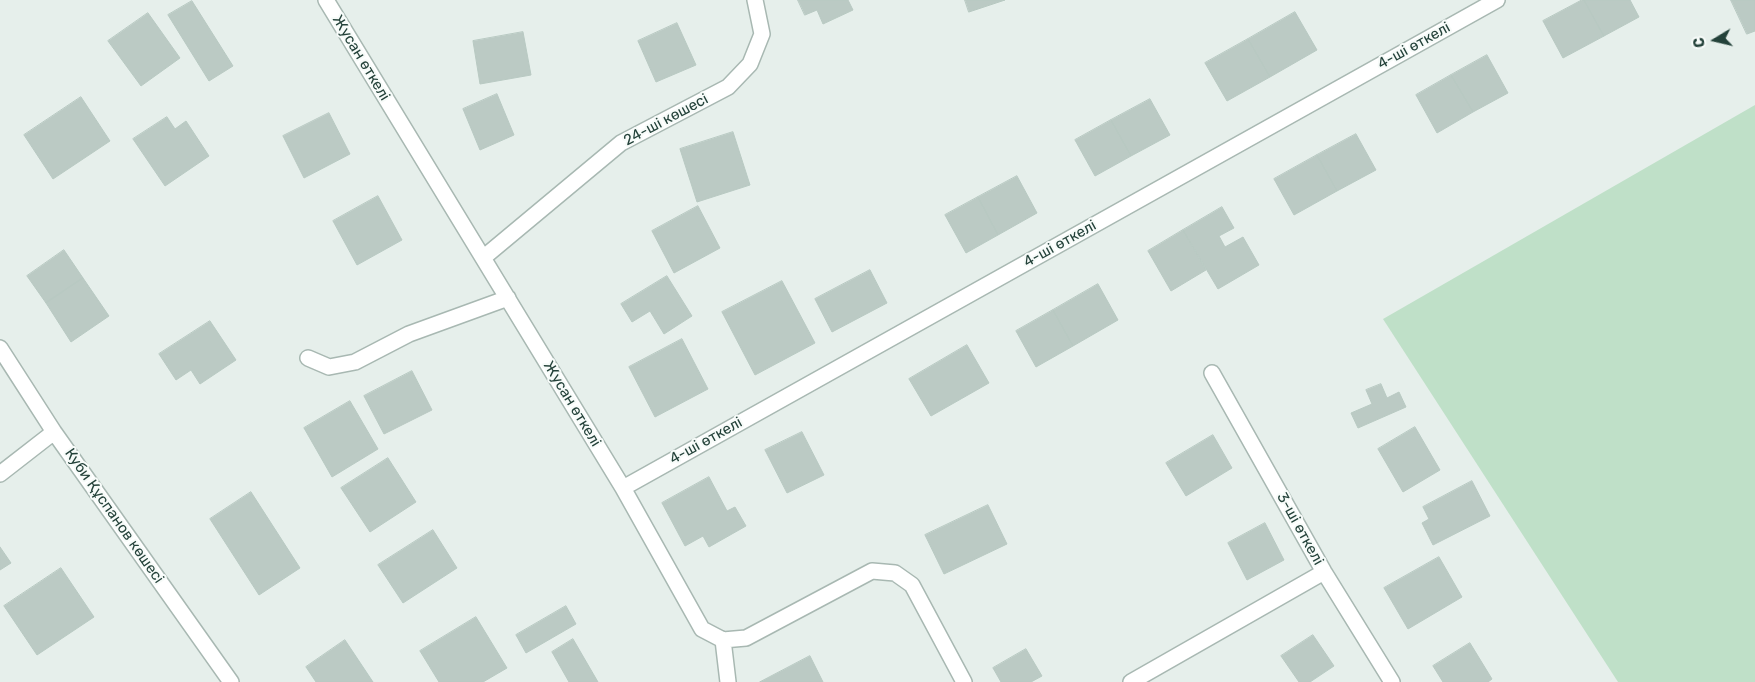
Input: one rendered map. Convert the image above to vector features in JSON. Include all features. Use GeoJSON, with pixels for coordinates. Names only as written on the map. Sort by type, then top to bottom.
{"type":"FeatureCollection","features":[{"type":"Feature","properties":{"kind":"street","name":"Жусан өткелі"},"geometry":{"type":"LineString","coordinates":[[326,0],[623,488],[702,629],[723,640]]}},
{"type":"Feature","properties":{"kind":"street","name":"24-ші көшесi"},"geometry":{"type":"LineString","coordinates":[[483,258],[621,143],[728,88],[750,64],[762,34],[755,0]]}},
{"type":"Feature","properties":{"kind":"street","name":"4-шi өткелi"},"geometry":{"type":"LineString","coordinates":[[623,488],[1497,0]]}},
{"type":"Feature","properties":{"kind":"street"},"geometry":{"type":"LineString","coordinates":[[308,358],[329,367],[355,362],[410,334],[508,298]]}},
{"type":"Feature","properties":{"kind":"street","name":"Куби Құспанов көшесi"},"geometry":{"type":"LineString","coordinates":[[0,348],[54,432],[231,682]]}},
{"type":"Feature","properties":{"kind":"street","name":"3-шi өткелi"},"geometry":{"type":"LineString","coordinates":[[1212,373],[1324,572],[1392,682]]}},
{"type":"Feature","properties":{"kind":"street"},"geometry":{"type":"LineString","coordinates":[[0,474],[54,432]]}},
{"type":"Feature","properties":{"kind":"street"},"geometry":{"type":"LineString","coordinates":[[728,682],[723,640],[746,638],[872,570],[895,573],[912,585],[964,682]]}},
{"type":"Feature","properties":{"kind":"street"},"geometry":{"type":"LineString","coordinates":[[1131,682],[1324,572]]}},
{"type":"Feature","properties":{"kind":"green space"},"geometry":{"type":"Polygon","coordinates":[[[1755,105],[1755,682],[1618,682],[1383,319],[1755,105]]]}},
{"type":"Feature","properties":{"kind":"building"},"geometry":{"type":"Polygon","coordinates":[[[798,0],[848,0],[853,10],[823,24],[817,10],[805,15],[798,0]]]}},
{"type":"Feature","properties":{"kind":"building"},"geometry":{"type":"Polygon","coordinates":[[[965,0],[1005,0],[969,12],[965,0]]]}},
{"type":"Feature","properties":{"kind":"building"},"geometry":{"type":"Polygon","coordinates":[[[1584,0],[1604,36],[1563,58],[1543,21],[1584,0]]]}},
{"type":"Feature","properties":{"kind":"building"},"geometry":{"type":"Polygon","coordinates":[[[1584,0],[1630,0],[1639,17],[1604,36],[1584,0]]]}},
{"type":"Feature","properties":{"kind":"building"},"geometry":{"type":"Polygon","coordinates":[[[1731,0],[1755,0],[1755,31],[1747,34],[1731,0]]]}},
{"type":"Feature","properties":{"kind":"building"},"geometry":{"type":"Polygon","coordinates":[[[192,1],[233,66],[209,81],[168,15],[192,1]]]}},
{"type":"Feature","properties":{"kind":"building"},"geometry":{"type":"Polygon","coordinates":[[[1295,12],[1317,50],[1270,77],[1248,39],[1295,12]]]}},
{"type":"Feature","properties":{"kind":"building"},"geometry":{"type":"Polygon","coordinates":[[[148,13],[180,58],[141,86],[108,41],[148,13]]]}},
{"type":"Feature","properties":{"kind":"building"},"geometry":{"type":"Polygon","coordinates":[[[677,23],[696,65],[656,82],[638,41],[677,23]]]}},
{"type":"Feature","properties":{"kind":"building"},"geometry":{"type":"Polygon","coordinates":[[[523,32],[531,75],[480,84],[473,41],[523,32]]]}},
{"type":"Feature","properties":{"kind":"building"},"geometry":{"type":"Polygon","coordinates":[[[1248,39],[1270,77],[1227,101],[1205,63],[1248,39]]]}},
{"type":"Feature","properties":{"kind":"building"},"geometry":{"type":"Polygon","coordinates":[[[1487,55],[1508,93],[1473,112],[1451,75],[1487,55]]]}},
{"type":"Feature","properties":{"kind":"building"},"geometry":{"type":"Polygon","coordinates":[[[1451,75],[1473,112],[1437,133],[1416,95],[1451,75]]]}},
{"type":"Feature","properties":{"kind":"building"},"geometry":{"type":"Polygon","coordinates":[[[497,94],[514,135],[480,150],[463,109],[497,94]]]}},
{"type":"Feature","properties":{"kind":"building"},"geometry":{"type":"Polygon","coordinates":[[[81,97],[110,141],[53,179],[24,135],[81,97]]]}},
{"type":"Feature","properties":{"kind":"building"},"geometry":{"type":"Polygon","coordinates":[[[1150,99],[1170,135],[1131,156],[1111,120],[1150,99]]]}},
{"type":"Feature","properties":{"kind":"building"},"geometry":{"type":"Polygon","coordinates":[[[329,113],[350,154],[304,178],[283,136],[329,113]]]}},
{"type":"Feature","properties":{"kind":"building"},"geometry":{"type":"Polygon","coordinates":[[[167,117],[175,129],[186,121],[209,156],[165,186],[133,139],[167,117]]]}},
{"type":"Feature","properties":{"kind":"building"},"geometry":{"type":"Polygon","coordinates":[[[1111,120],[1131,156],[1095,176],[1075,140],[1111,120]]]}},
{"type":"Feature","properties":{"kind":"building"},"geometry":{"type":"Polygon","coordinates":[[[733,132],[750,185],[697,202],[680,149],[733,132]]]}},
{"type":"Feature","properties":{"kind":"building"},"geometry":{"type":"Polygon","coordinates":[[[1356,134],[1376,170],[1337,191],[1317,155],[1356,134]]]}},
{"type":"Feature","properties":{"kind":"building"},"geometry":{"type":"Polygon","coordinates":[[[1317,155],[1337,191],[1294,215],[1274,179],[1317,155]]]}},
{"type":"Feature","properties":{"kind":"building"},"geometry":{"type":"Polygon","coordinates":[[[1017,176],[1037,213],[998,235],[978,197],[1017,176]]]}},
{"type":"Feature","properties":{"kind":"building"},"geometry":{"type":"Polygon","coordinates":[[[378,196],[402,240],[357,265],[333,221],[378,196]]]}},
{"type":"Feature","properties":{"kind":"building"},"geometry":{"type":"Polygon","coordinates":[[[978,197],[998,235],[966,253],[945,215],[978,197]]]}},
{"type":"Feature","properties":{"kind":"building"},"geometry":{"type":"Polygon","coordinates":[[[698,206],[720,248],[674,273],[652,231],[698,206]]]}},
{"type":"Feature","properties":{"kind":"building"},"geometry":{"type":"Polygon","coordinates":[[[1222,207],[1234,228],[1219,236],[1225,247],[1243,237],[1259,265],[1218,289],[1183,230],[1222,207]]]}},
{"type":"Feature","properties":{"kind":"building"},"geometry":{"type":"Polygon","coordinates":[[[1183,230],[1206,270],[1171,291],[1148,251],[1183,230]]]}},
{"type":"Feature","properties":{"kind":"building"},"geometry":{"type":"Polygon","coordinates":[[[64,250],[83,278],[46,303],[27,276],[64,250]]]}},
{"type":"Feature","properties":{"kind":"building"},"geometry":{"type":"Polygon","coordinates":[[[870,270],[887,303],[832,332],[815,299],[870,270]]]}},
{"type":"Feature","properties":{"kind":"building"},"geometry":{"type":"Polygon","coordinates":[[[667,276],[692,316],[664,334],[650,311],[632,322],[621,304],[667,276]]]}},
{"type":"Feature","properties":{"kind":"building"},"geometry":{"type":"Polygon","coordinates":[[[83,278],[109,316],[71,342],[46,303],[83,278]]]}},
{"type":"Feature","properties":{"kind":"building"},"geometry":{"type":"Polygon","coordinates":[[[782,281],[815,343],[755,375],[722,312],[782,281]]]}},
{"type":"Feature","properties":{"kind":"building"},"geometry":{"type":"Polygon","coordinates":[[[1098,284],[1118,320],[1073,346],[1053,310],[1098,284]]]}},
{"type":"Feature","properties":{"kind":"building"},"geometry":{"type":"Polygon","coordinates":[[[1053,310],[1073,346],[1036,367],[1016,331],[1053,310]]]}},
{"type":"Feature","properties":{"kind":"building"},"geometry":{"type":"Polygon","coordinates":[[[210,321],[236,360],[200,384],[191,370],[176,380],[159,354],[210,321]]]}},
{"type":"Feature","properties":{"kind":"building"},"geometry":{"type":"Polygon","coordinates":[[[682,339],[708,389],[655,417],[629,367],[682,339]]]}},
{"type":"Feature","properties":{"kind":"building"},"geometry":{"type":"Polygon","coordinates":[[[967,345],[989,383],[931,416],[909,379],[967,345]]]}},
{"type":"Feature","properties":{"kind":"building"},"geometry":{"type":"Polygon","coordinates":[[[412,371],[432,410],[384,434],[364,396],[412,371]]]}},
{"type":"Feature","properties":{"kind":"building"},"geometry":{"type":"Polygon","coordinates":[[[1381,384],[1387,398],[1399,392],[1406,407],[1358,428],[1351,413],[1372,404],[1366,390],[1381,384]]]}},
{"type":"Feature","properties":{"kind":"building"},"geometry":{"type":"Polygon","coordinates":[[[350,401],[378,449],[332,477],[304,428],[350,401]]]}},
{"type":"Feature","properties":{"kind":"building"},"geometry":{"type":"Polygon","coordinates":[[[1415,427],[1440,470],[1403,492],[1378,449],[1415,427]]]}},
{"type":"Feature","properties":{"kind":"building"},"geometry":{"type":"Polygon","coordinates":[[[802,432],[824,475],[787,493],[765,450],[802,432]]]}},
{"type":"Feature","properties":{"kind":"building"},"geometry":{"type":"Polygon","coordinates":[[[1213,435],[1232,468],[1186,496],[1166,463],[1213,435]]]}},
{"type":"Feature","properties":{"kind":"building"},"geometry":{"type":"Polygon","coordinates":[[[388,458],[416,502],[370,532],[341,488],[388,458]]]}},
{"type":"Feature","properties":{"kind":"building"},"geometry":{"type":"Polygon","coordinates":[[[709,477],[727,511],[735,507],[746,526],[709,547],[703,536],[685,546],[662,503],[709,477]]]}},
{"type":"Feature","properties":{"kind":"building"},"geometry":{"type":"Polygon","coordinates":[[[1472,481],[1490,516],[1433,545],[1422,523],[1429,519],[1423,507],[1472,481]]]}},
{"type":"Feature","properties":{"kind":"building"},"geometry":{"type":"Polygon","coordinates":[[[251,492],[300,568],[259,595],[210,519],[251,492]]]}},
{"type":"Feature","properties":{"kind":"building"},"geometry":{"type":"Polygon","coordinates":[[[988,505],[1007,544],[944,574],[925,535],[988,505]]]}},
{"type":"Feature","properties":{"kind":"building"},"geometry":{"type":"Polygon","coordinates":[[[1265,523],[1284,560],[1247,580],[1228,543],[1265,523]]]}},
{"type":"Feature","properties":{"kind":"building"},"geometry":{"type":"Polygon","coordinates":[[[433,530],[457,568],[403,603],[378,565],[433,530]]]}},
{"type":"Feature","properties":{"kind":"building"},"geometry":{"type":"Polygon","coordinates":[[[0,547],[11,563],[0,570],[0,547]]]}},
{"type":"Feature","properties":{"kind":"building"},"geometry":{"type":"Polygon","coordinates":[[[1439,557],[1462,597],[1408,629],[1384,588],[1439,557]]]}},
{"type":"Feature","properties":{"kind":"building"},"geometry":{"type":"Polygon","coordinates":[[[61,568],[94,617],[37,655],[4,606],[61,568]]]}},
{"type":"Feature","properties":{"kind":"building"},"geometry":{"type":"Polygon","coordinates":[[[566,606],[576,624],[526,653],[516,635],[566,606]]]}},
{"type":"Feature","properties":{"kind":"building"},"geometry":{"type":"Polygon","coordinates":[[[476,617],[507,668],[483,682],[439,682],[420,651],[476,617]]]}},
{"type":"Feature","properties":{"kind":"building"},"geometry":{"type":"Polygon","coordinates":[[[1313,635],[1334,666],[1310,682],[1299,682],[1281,656],[1313,635]]]}},
{"type":"Feature","properties":{"kind":"building"},"geometry":{"type":"Polygon","coordinates":[[[573,639],[598,682],[569,682],[552,652],[573,639]]]}},
{"type":"Feature","properties":{"kind":"building"},"geometry":{"type":"Polygon","coordinates":[[[345,640],[373,682],[316,682],[306,667],[345,640]]]}},
{"type":"Feature","properties":{"kind":"building"},"geometry":{"type":"Polygon","coordinates":[[[1470,643],[1492,679],[1488,682],[1443,682],[1433,666],[1470,643]]]}},
{"type":"Feature","properties":{"kind":"building"},"geometry":{"type":"Polygon","coordinates":[[[1026,649],[1042,676],[1031,682],[1001,682],[993,668],[1026,649]]]}},
{"type":"Feature","properties":{"kind":"building"},"geometry":{"type":"Polygon","coordinates":[[[810,656],[823,682],[760,682],[810,656]]]}}]}
